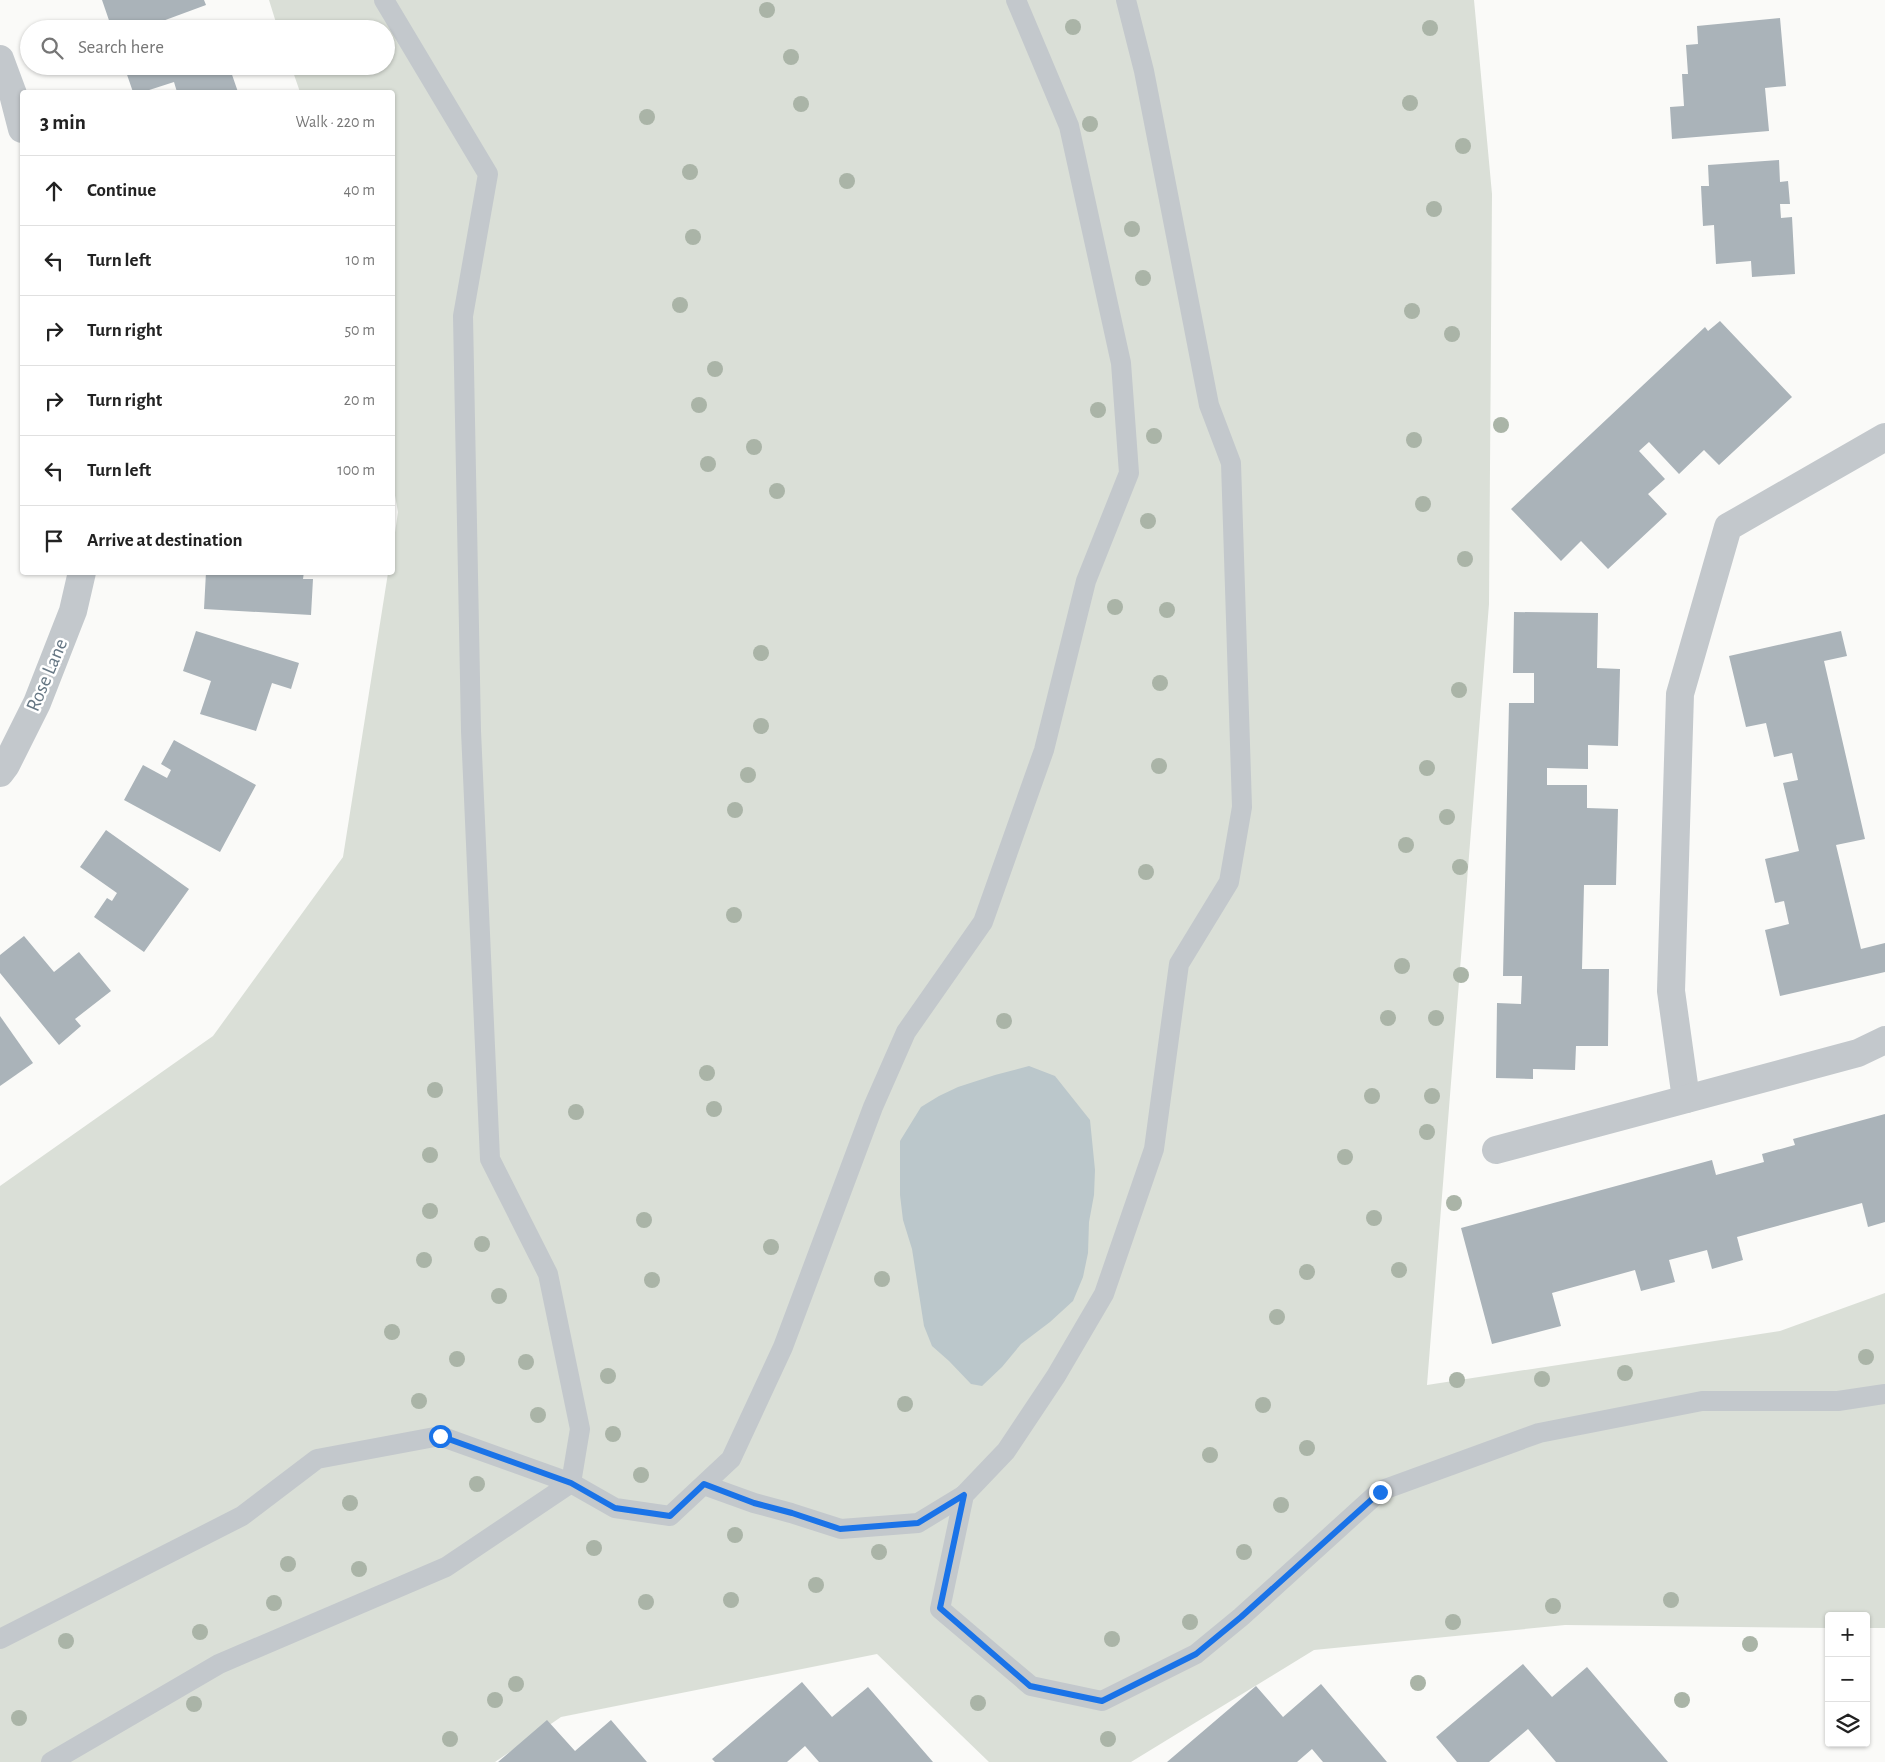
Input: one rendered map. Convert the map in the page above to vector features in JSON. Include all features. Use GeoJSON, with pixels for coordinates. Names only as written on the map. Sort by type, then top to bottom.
{"type":"FeatureCollection","features":[{"type":"Feature","properties":{"kind":"street"},"geometry":{"type":"LineString","coordinates":[[0,59],[6,95],[20,125]]}},
{"type":"Feature","properties":{"kind":"street"},"geometry":{"type":"LineString","coordinates":[[1686,1099],[1671,991],[1680,694],[1728,527],[1885,437]]}},
{"type":"Feature","properties":{"kind":"street","name":"Rose Lane"},"geometry":{"type":"LineString","coordinates":[[0,773],[6,765],[36,703],[73,611],[81,575]]}},
{"type":"Feature","properties":{"kind":"street"},"geometry":{"type":"LineString","coordinates":[[1496,1150],[1858,1053],[1885,1040]]}},
{"type":"Feature","properties":{"kind":"lane"},"geometry":{"type":"LineString","coordinates":[[50,1762],[219,1664],[446,1567],[571,1483],[580,1429],[548,1274],[490,1159],[471,731],[463,316],[488,174],[384,0]]}},
{"type":"Feature","properties":{"kind":"lane"},"geometry":{"type":"LineString","coordinates":[[0,1639],[242,1516],[317,1459],[440,1436],[571,1483],[615,1508],[670,1516],[731,1459],[783,1348],[873,1107],[906,1032],[983,922],[1044,750],[1086,581],[1129,473],[1121,363],[1069,126],[1016,0]]}},
{"type":"Feature","properties":{"kind":"lane"},"geometry":{"type":"LineString","coordinates":[[704,1484],[754,1503],[840,1529],[918,1523],[964,1495],[1006,1451],[1056,1376],[1104,1294],[1154,1149],[1179,964],[1229,882],[1242,807],[1231,463],[1209,405],[1144,71],[1126,0]]}},
{"type":"Feature","properties":{"kind":"lane"},"geometry":{"type":"LineString","coordinates":[[964,1495],[940,1608],[1030,1686],[1102,1701],[1196,1654],[1241,1617],[1380,1492],[1539,1433],[1702,1401],[1838,1401],[1885,1394]]}},
{"type":"Feature","properties":{"kind":"shaded area"},"geometry":{"type":"Polygon","coordinates":[[[269,0],[1474,0],[1492,194],[1489,604],[1427,1385],[1780,1331],[1885,1293],[1885,1628],[1870,1628],[1870,1612],[1825,1612],[1825,1628],[1565,1625],[1314,1650],[1131,1762],[989,1762],[877,1654],[561,1717],[495,1762],[0,1762],[0,1186],[213,1036],[343,857],[388,575],[395,575],[395,532],[398,512],[395,496],[395,90],[299,90],[294,75],[395,75],[395,20],[275,20],[269,0]]]}},
{"type":"Feature","properties":{"kind":"shaded area"},"geometry":{"type":"Polygon","coordinates":[[[1029,1066],[1055,1076],[1090,1120],[1095,1170],[1094,1195],[1089,1222],[1088,1253],[1083,1277],[1073,1301],[1050,1322],[1021,1344],[1002,1367],[982,1386],[971,1384],[932,1346],[924,1326],[912,1249],[903,1220],[900,1195],[900,1141],[921,1107],[939,1096],[958,1087],[1029,1066]]]}},
{"type":"Feature","properties":{"kind":"building"},"geometry":{"type":"Polygon","coordinates":[[[102,0],[204,0],[206,5],[165,20],[109,20],[102,0]]]}},
{"type":"Feature","properties":{"kind":"building"},"geometry":{"type":"Polygon","coordinates":[[[1780,18],[1786,86],[1765,88],[1769,131],[1672,139],[1670,107],[1684,106],[1682,74],[1688,74],[1686,45],[1698,44],[1697,26],[1780,18]]]}},
{"type":"Feature","properties":{"kind":"building"},"geometry":{"type":"Polygon","coordinates":[[[127,75],[232,75],[237,90],[176,90],[174,82],[149,90],[132,90],[127,75]]]}},
{"type":"Feature","properties":{"kind":"building"},"geometry":{"type":"Polygon","coordinates":[[[1779,160],[1780,182],[1788,181],[1790,204],[1780,204],[1781,218],[1792,217],[1795,274],[1752,277],[1751,261],[1716,264],[1714,225],[1703,226],[1701,186],[1709,186],[1708,165],[1779,160]]]}},
{"type":"Feature","properties":{"kind":"building"},"geometry":{"type":"Polygon","coordinates":[[[1720,321],[1792,397],[1719,465],[1704,450],[1679,474],[1649,442],[1639,451],[1665,479],[1648,494],[1667,514],[1608,569],[1581,541],[1561,561],[1511,509],[1705,327],[1708,331],[1720,321]]]}},
{"type":"Feature","properties":{"kind":"building"},"geometry":{"type":"Polygon","coordinates":[[[206,575],[304,575],[303,579],[313,579],[311,615],[204,609],[206,575]]]}},
{"type":"Feature","properties":{"kind":"building"},"geometry":{"type":"Polygon","coordinates":[[[1514,612],[1598,613],[1597,668],[1620,669],[1618,746],[1588,745],[1588,769],[1547,768],[1547,785],[1587,785],[1587,808],[1618,809],[1616,885],[1584,885],[1582,969],[1609,969],[1608,1046],[1576,1046],[1575,1070],[1533,1069],[1533,1079],[1496,1078],[1497,1003],[1521,1004],[1522,976],[1503,976],[1509,703],[1534,703],[1534,673],[1513,673],[1514,612]]]}},
{"type":"Feature","properties":{"kind":"building"},"geometry":{"type":"Polygon","coordinates":[[[196,631],[299,663],[291,689],[272,683],[256,731],[200,714],[211,681],[183,671],[196,631]]]}},
{"type":"Feature","properties":{"kind":"building"},"geometry":{"type":"Polygon","coordinates":[[[1841,631],[1847,656],[1824,661],[1865,839],[1836,845],[1861,949],[1885,943],[1885,972],[1780,996],[1765,930],[1789,924],[1784,901],[1775,903],[1765,859],[1799,851],[1783,783],[1798,780],[1792,753],[1774,757],[1766,723],[1746,727],[1729,656],[1841,631]]]}},
{"type":"Feature","properties":{"kind":"building"},"geometry":{"type":"Polygon","coordinates":[[[174,740],[256,785],[220,852],[124,800],[143,765],[167,778],[171,770],[161,764],[174,740]]]}},
{"type":"Feature","properties":{"kind":"building"},"geometry":{"type":"Polygon","coordinates":[[[106,830],[189,889],[144,952],[94,917],[107,898],[112,901],[117,893],[80,867],[106,830]]]}},
{"type":"Feature","properties":{"kind":"building"},"geometry":{"type":"Polygon","coordinates":[[[24,936],[54,972],[79,952],[111,991],[75,1019],[81,1026],[59,1045],[0,973],[0,955],[24,936]]]}},
{"type":"Feature","properties":{"kind":"building"},"geometry":{"type":"Polygon","coordinates":[[[0,1016],[33,1063],[0,1086],[0,1016]]]}},
{"type":"Feature","properties":{"kind":"building"},"geometry":{"type":"Polygon","coordinates":[[[1885,1114],[1885,1222],[1868,1227],[1862,1203],[1737,1237],[1743,1260],[1712,1269],[1707,1250],[1669,1260],[1675,1282],[1641,1291],[1635,1270],[1552,1293],[1561,1326],[1492,1344],[1461,1228],[1712,1160],[1716,1175],[1764,1162],[1762,1154],[1795,1145],[1793,1139],[1885,1114]]]}},
{"type":"Feature","properties":{"kind":"building"},"geometry":{"type":"Polygon","coordinates":[[[1523,1664],[1552,1697],[1587,1667],[1668,1762],[1556,1762],[1528,1729],[1489,1762],[1457,1762],[1436,1737],[1523,1664]]]}},
{"type":"Feature","properties":{"kind":"building"},"geometry":{"type":"Polygon","coordinates":[[[802,1682],[832,1717],[868,1687],[933,1762],[819,1762],[805,1746],[787,1762],[715,1762],[712,1759],[802,1682]]]}},
{"type":"Feature","properties":{"kind":"building"},"geometry":{"type":"Polygon","coordinates":[[[1321,1684],[1387,1762],[1323,1762],[1312,1749],[1297,1762],[1167,1762],[1256,1686],[1283,1717],[1321,1684]]]}},
{"type":"Feature","properties":{"kind":"building"},"geometry":{"type":"Polygon","coordinates":[[[547,1720],[575,1751],[611,1720],[647,1762],[498,1762],[547,1720]]]}},
{"type":"Feature","properties":{"kind":"route"},"geometry":{"type":"LineString","coordinates":[[440,1436],[571,1483],[615,1508],[670,1516],[704,1484],[754,1503],[840,1529],[918,1523],[964,1495],[940,1608],[1030,1686],[1102,1701],[1196,1654],[1241,1617],[1380,1492]]}}]}
